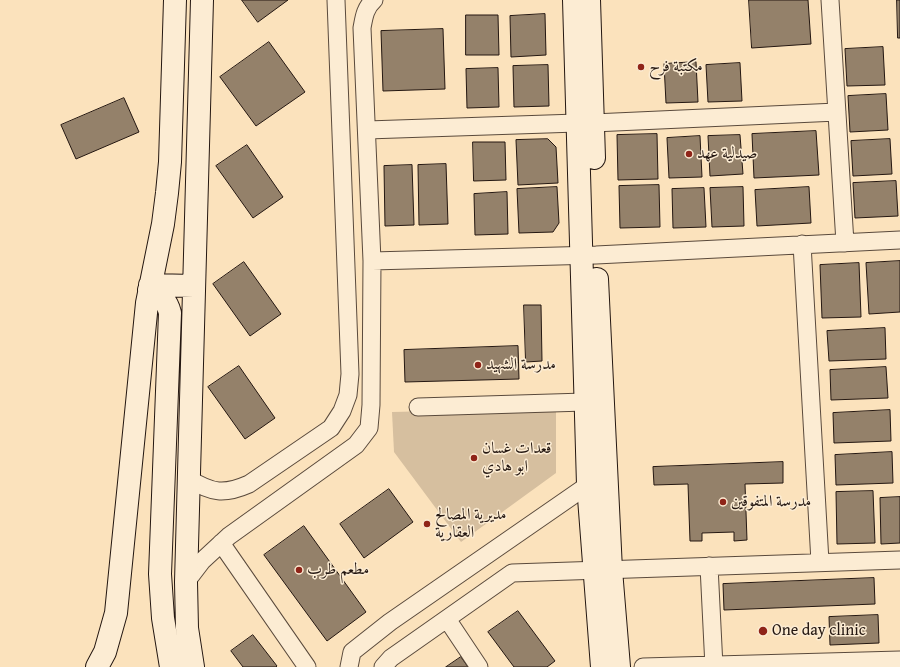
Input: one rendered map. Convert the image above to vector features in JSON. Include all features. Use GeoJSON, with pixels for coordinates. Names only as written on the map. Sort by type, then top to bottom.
{"type":"FeatureCollection","features":[{"type":"Feature","properties":{"kind":"street"},"geometry":{"type":"LineString","coordinates":[[97,667],[109,639],[116,613],[150,288],[163,224],[170,162],[175,0]]}},
{"type":"Feature","properties":{"kind":"street"},"geometry":{"type":"LineString","coordinates":[[193,667],[186,628],[186,582],[202,0]]}},
{"type":"Feature","properties":{"kind":"street"},"geometry":{"type":"LineString","coordinates":[[189,479],[204,488],[219,492],[235,490],[249,484],[331,428],[342,411],[348,395],[350,374],[336,0]]}},
{"type":"Feature","properties":{"kind":"street"},"geometry":{"type":"LineString","coordinates":[[574,0],[585,123],[589,256],[603,570],[602,667]]}},
{"type":"Feature","properties":{"kind":"street"},"geometry":{"type":"LineString","coordinates":[[585,123],[589,0]]}},
{"type":"Feature","properties":{"kind":"street"},"geometry":{"type":"LineString","coordinates":[[830,0],[845,243]]}},
{"type":"Feature","properties":{"kind":"street"},"geometry":{"type":"LineString","coordinates":[[186,582],[202,561],[221,543],[356,445],[369,428],[371,405],[372,261],[362,28],[368,2]]}},
{"type":"Feature","properties":{"kind":"street"},"geometry":{"type":"LineString","coordinates":[[367,130],[585,123],[837,112]]}},
{"type":"Feature","properties":{"kind":"street"},"geometry":{"type":"LineString","coordinates":[[372,261],[589,256],[900,240]]}},
{"type":"Feature","properties":{"kind":"street"},"geometry":{"type":"LineString","coordinates":[[802,244],[820,562]]}},
{"type":"Feature","properties":{"kind":"street"},"geometry":{"type":"LineString","coordinates":[[589,256],[585,402],[588,484],[619,667]]}},
{"type":"Feature","properties":{"kind":"street"},"geometry":{"type":"LineString","coordinates":[[150,288],[194,286]]}},
{"type":"Feature","properties":{"kind":"street"},"geometry":{"type":"LineString","coordinates":[[150,288],[166,301],[170,313],[160,574],[163,618],[171,667]]}},
{"type":"Feature","properties":{"kind":"street"},"geometry":{"type":"LineString","coordinates":[[418,408],[585,402]]}},
{"type":"Feature","properties":{"kind":"street"},"geometry":{"type":"LineString","coordinates":[[348,667],[352,652],[390,622],[588,484]]}},
{"type":"Feature","properties":{"kind":"street"},"geometry":{"type":"LineString","coordinates":[[221,543],[307,667]]}},
{"type":"Feature","properties":{"kind":"street"},"geometry":{"type":"LineString","coordinates":[[383,667],[391,658],[512,573],[900,560]]}},
{"type":"Feature","properties":{"kind":"street"},"geometry":{"type":"LineString","coordinates":[[709,566],[714,666]]}},
{"type":"Feature","properties":{"kind":"street"},"geometry":{"type":"LineString","coordinates":[[447,619],[479,667]]}},
{"type":"Feature","properties":{"kind":"street"},"geometry":{"type":"LineString","coordinates":[[643,667],[900,660]]}},
{"type":"Feature","properties":{"kind":"shaded area"},"geometry":{"type":"Polygon","coordinates":[[[556,408],[556,473],[461,542],[394,452],[392,412],[556,408]]]}},
{"type":"Feature","properties":{"kind":"building"},"geometry":{"type":"Polygon","coordinates":[[[242,0],[288,0],[258,22],[242,0]]]}},
{"type":"Feature","properties":{"kind":"building"},"geometry":{"type":"Polygon","coordinates":[[[749,0],[808,0],[811,44],[752,48],[749,0]]]}},
{"type":"Feature","properties":{"kind":"building"},"geometry":{"type":"Polygon","coordinates":[[[897,0],[900,0],[900,38],[898,38],[897,0]]]}},
{"type":"Feature","properties":{"kind":"building"},"geometry":{"type":"Polygon","coordinates":[[[545,14],[546,55],[511,57],[510,16],[545,14]]]}},
{"type":"Feature","properties":{"kind":"building"},"geometry":{"type":"Polygon","coordinates":[[[466,15],[498,15],[499,55],[466,55],[466,15]]]}},
{"type":"Feature","properties":{"kind":"building"},"geometry":{"type":"Polygon","coordinates":[[[443,29],[445,89],[383,91],[381,31],[443,29]]]}},
{"type":"Feature","properties":{"kind":"building"},"geometry":{"type":"Polygon","coordinates":[[[269,42],[305,92],[256,126],[220,77],[269,42]]]}},
{"type":"Feature","properties":{"kind":"building"},"geometry":{"type":"Polygon","coordinates":[[[883,47],[885,85],[847,86],[845,49],[883,47]]]}},
{"type":"Feature","properties":{"kind":"building"},"geometry":{"type":"Polygon","coordinates":[[[696,62],[698,102],[666,103],[664,64],[696,62]]]}},
{"type":"Feature","properties":{"kind":"building"},"geometry":{"type":"Polygon","coordinates":[[[740,63],[742,101],[708,102],[706,65],[740,63]]]}},
{"type":"Feature","properties":{"kind":"building"},"geometry":{"type":"Polygon","coordinates":[[[548,65],[549,106],[514,107],[513,66],[548,65]]]}},
{"type":"Feature","properties":{"kind":"building"},"geometry":{"type":"Polygon","coordinates":[[[498,68],[499,107],[467,108],[466,69],[498,68]]]}},
{"type":"Feature","properties":{"kind":"building"},"geometry":{"type":"Polygon","coordinates":[[[886,94],[888,130],[850,132],[848,96],[886,94]]]}},
{"type":"Feature","properties":{"kind":"building"},"geometry":{"type":"Polygon","coordinates":[[[124,98],[139,132],[76,159],[61,125],[124,98]]]}},
{"type":"Feature","properties":{"kind":"building"},"geometry":{"type":"Polygon","coordinates":[[[816,131],[819,175],[754,178],[752,134],[816,131]]]}},
{"type":"Feature","properties":{"kind":"building"},"geometry":{"type":"Polygon","coordinates":[[[657,134],[658,179],[618,180],[617,135],[657,134]]]}},
{"type":"Feature","properties":{"kind":"building"},"geometry":{"type":"Polygon","coordinates":[[[740,135],[743,174],[710,176],[708,136],[740,135]]]}},
{"type":"Feature","properties":{"kind":"building"},"geometry":{"type":"Polygon","coordinates":[[[700,136],[702,177],[669,178],[667,138],[700,136]]]}},
{"type":"Feature","properties":{"kind":"building"},"geometry":{"type":"Polygon","coordinates":[[[548,139],[556,147],[558,183],[518,185],[516,140],[548,139]]]}},
{"type":"Feature","properties":{"kind":"building"},"geometry":{"type":"Polygon","coordinates":[[[890,139],[892,174],[853,176],[851,141],[890,139]]]}},
{"type":"Feature","properties":{"kind":"building"},"geometry":{"type":"Polygon","coordinates":[[[473,142],[505,142],[506,180],[474,181],[473,142]]]}},
{"type":"Feature","properties":{"kind":"building"},"geometry":{"type":"Polygon","coordinates":[[[247,145],[283,197],[253,218],[216,166],[247,145]]]}},
{"type":"Feature","properties":{"kind":"building"},"geometry":{"type":"Polygon","coordinates":[[[446,164],[448,224],[419,225],[418,165],[446,164]]]}},
{"type":"Feature","properties":{"kind":"building"},"geometry":{"type":"Polygon","coordinates":[[[412,165],[414,225],[385,226],[384,166],[412,165]]]}},
{"type":"Feature","properties":{"kind":"building"},"geometry":{"type":"Polygon","coordinates":[[[896,181],[898,216],[855,218],[853,183],[896,181]]]}},
{"type":"Feature","properties":{"kind":"building"},"geometry":{"type":"Polygon","coordinates":[[[659,185],[660,227],[620,228],[619,186],[659,185]]]}},
{"type":"Feature","properties":{"kind":"building"},"geometry":{"type":"Polygon","coordinates":[[[557,187],[559,223],[553,232],[519,233],[517,189],[557,187]]]}},
{"type":"Feature","properties":{"kind":"building"},"geometry":{"type":"Polygon","coordinates":[[[743,187],[744,226],[712,227],[710,188],[743,187]]]}},
{"type":"Feature","properties":{"kind":"building"},"geometry":{"type":"Polygon","coordinates":[[[809,187],[811,223],[757,226],[755,190],[809,187]]]}},
{"type":"Feature","properties":{"kind":"building"},"geometry":{"type":"Polygon","coordinates":[[[704,188],[706,227],[673,228],[672,189],[704,188]]]}},
{"type":"Feature","properties":{"kind":"building"},"geometry":{"type":"Polygon","coordinates":[[[507,192],[508,234],[475,235],[474,194],[507,192]]]}},
{"type":"Feature","properties":{"kind":"building"},"geometry":{"type":"Polygon","coordinates":[[[900,261],[900,312],[869,314],[866,263],[900,261]]]}},
{"type":"Feature","properties":{"kind":"building"},"geometry":{"type":"Polygon","coordinates":[[[244,262],[281,314],[250,336],[213,284],[244,262]]]}},
{"type":"Feature","properties":{"kind":"building"},"geometry":{"type":"Polygon","coordinates":[[[859,263],[861,317],[822,318],[820,265],[859,263]]]}},
{"type":"Feature","properties":{"kind":"building"},"geometry":{"type":"Polygon","coordinates":[[[524,305],[541,305],[542,361],[526,362],[524,305]]]}},
{"type":"Feature","properties":{"kind":"building"},"geometry":{"type":"Polygon","coordinates":[[[885,328],[886,359],[829,361],[827,331],[885,328]]]}},
{"type":"Feature","properties":{"kind":"building"},"geometry":{"type":"Polygon","coordinates":[[[518,346],[519,379],[405,382],[404,350],[518,346]]]}},
{"type":"Feature","properties":{"kind":"building"},"geometry":{"type":"Polygon","coordinates":[[[239,366],[275,418],[245,439],[208,387],[239,366]]]}},
{"type":"Feature","properties":{"kind":"building"},"geometry":{"type":"Polygon","coordinates":[[[886,367],[888,398],[831,400],[830,370],[886,367]]]}},
{"type":"Feature","properties":{"kind":"building"},"geometry":{"type":"Polygon","coordinates":[[[890,410],[891,441],[834,443],[833,413],[890,410]]]}},
{"type":"Feature","properties":{"kind":"building"},"geometry":{"type":"Polygon","coordinates":[[[892,452],[893,483],[836,485],[835,455],[892,452]]]}},
{"type":"Feature","properties":{"kind":"building"},"geometry":{"type":"Polygon","coordinates":[[[783,462],[783,483],[745,484],[747,540],[734,541],[734,532],[702,533],[702,541],[690,541],[688,484],[654,485],[653,467],[783,462]]]}},
{"type":"Feature","properties":{"kind":"building"},"geometry":{"type":"Polygon","coordinates":[[[389,489],[413,522],[364,558],[340,524],[389,489]]]}},
{"type":"Feature","properties":{"kind":"building"},"geometry":{"type":"Polygon","coordinates":[[[873,491],[875,543],[837,544],[836,492],[873,491]]]}},
{"type":"Feature","properties":{"kind":"building"},"geometry":{"type":"Polygon","coordinates":[[[900,497],[900,543],[881,544],[880,498],[900,497]]]}},
{"type":"Feature","properties":{"kind":"building"},"geometry":{"type":"Polygon","coordinates":[[[304,526],[366,612],[327,641],[264,555],[304,526]]]}},
{"type":"Feature","properties":{"kind":"building"},"geometry":{"type":"Polygon","coordinates":[[[874,578],[875,604],[724,610],[723,584],[874,578]]]}},
{"type":"Feature","properties":{"kind":"building"},"geometry":{"type":"Polygon","coordinates":[[[518,611],[555,661],[547,667],[514,667],[488,632],[518,611]]]}},
{"type":"Feature","properties":{"kind":"building"},"geometry":{"type":"Polygon","coordinates":[[[878,615],[879,643],[830,645],[829,617],[878,615]]]}},
{"type":"Feature","properties":{"kind":"building"},"geometry":{"type":"Polygon","coordinates":[[[253,635],[277,666],[276,667],[243,667],[231,651],[253,635]]]}},
{"type":"Feature","properties":{"kind":"building"},"geometry":{"type":"Polygon","coordinates":[[[461,657],[468,667],[446,667],[461,657]]]}},
{"type":"Feature","properties":{"kind":"place","name":"مكتبة فرح"},"geometry":{"type":"Point","coordinates":[641,67]}},
{"type":"Feature","properties":{"kind":"place","name":"صيدلية عهد"},"geometry":{"type":"Point","coordinates":[689,154]}},
{"type":"Feature","properties":{"kind":"place","name":"مدرسة الشهيد"},"geometry":{"type":"Point","coordinates":[478,365]}},
{"type":"Feature","properties":{"kind":"place","name":"قعدات غسان ابو هادي"},"geometry":{"type":"Point","coordinates":[474,458]}},
{"type":"Feature","properties":{"kind":"place","name":"مدرسة المتفوقين"},"geometry":{"type":"Point","coordinates":[723,502]}},
{"type":"Feature","properties":{"kind":"place","name":"مديرية المصالح العقارية"},"geometry":{"type":"Point","coordinates":[427,524]}},
{"type":"Feature","properties":{"kind":"place","name":"مطعم طرب"},"geometry":{"type":"Point","coordinates":[299,570]}},
{"type":"Feature","properties":{"kind":"place","name":"One day clinic"},"geometry":{"type":"Point","coordinates":[763,631]}}]}
